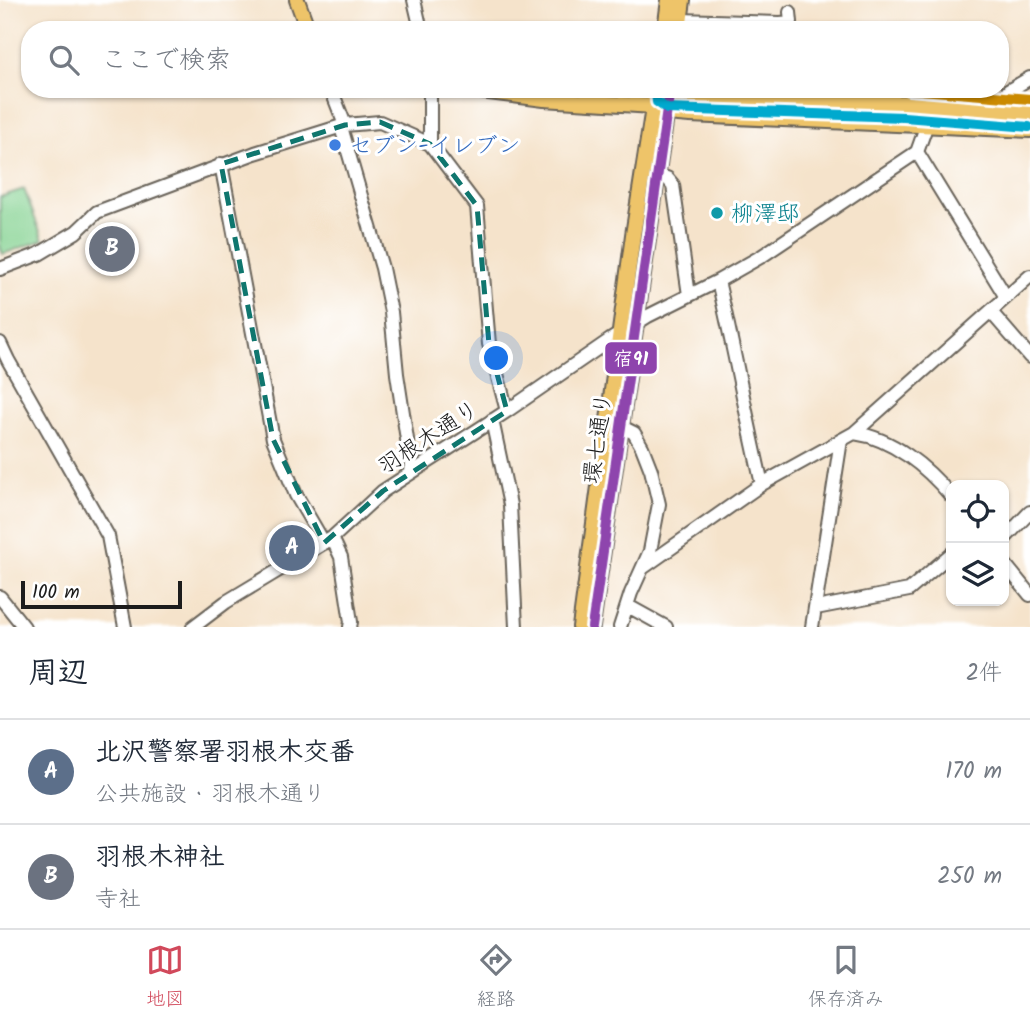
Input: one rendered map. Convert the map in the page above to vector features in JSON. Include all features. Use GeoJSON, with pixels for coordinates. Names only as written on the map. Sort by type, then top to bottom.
{"type":"FeatureCollection","features":[{"type":"Feature","properties":{"kind":"main road"},"geometry":{"type":"LineString","coordinates":[[297,0],[305,21]]}},
{"type":"Feature","properties":{"kind":"main road"},"geometry":{"type":"LineString","coordinates":[[666,21],[669,0]]}},
{"type":"Feature","properties":{"kind":"main road"},"geometry":{"type":"LineString","coordinates":[[680,21],[683,0]]}},
{"type":"Feature","properties":{"kind":"main road"},"geometry":{"type":"LineString","coordinates":[[536,98],[814,121],[1030,130]]}},
{"type":"Feature","properties":{"kind":"main road"},"geometry":{"type":"LineString","coordinates":[[660,109],[663,98]]}},
{"type":"Feature","properties":{"kind":"main road"},"geometry":{"type":"LineString","coordinates":[[814,121],[774,109],[771,102],[776,98],[931,104],[1030,113]]}},
{"type":"Feature","properties":{"kind":"main road","name":"環七通り"},"geometry":{"type":"LineString","coordinates":[[592,627],[658,176],[660,109]]}},
{"type":"Feature","properties":{"kind":"main road","name":"環七通り"},"geometry":{"type":"LineString","coordinates":[[580,627],[633,235],[660,109]]}},
{"type":"Feature","properties":{"kind":"street"},"geometry":{"type":"LineString","coordinates":[[415,0],[419,21]]}},
{"type":"Feature","properties":{"kind":"street"},"geometry":{"type":"LineString","coordinates":[[790,12],[791,21]]}},
{"type":"Feature","properties":{"kind":"street"},"geometry":{"type":"LineString","coordinates":[[1009,90],[1030,78]]}},
{"type":"Feature","properties":{"kind":"street"},"geometry":{"type":"LineString","coordinates":[[334,98],[391,312],[397,374],[412,472]]}},
{"type":"Feature","properties":{"kind":"street"},"geometry":{"type":"LineString","coordinates":[[430,98],[430,144]]}},
{"type":"Feature","properties":{"kind":"street"},"geometry":{"type":"LineString","coordinates":[[1006,111],[1007,98]]}},
{"type":"Feature","properties":{"kind":"street"},"geometry":{"type":"LineString","coordinates":[[0,269],[39,254],[76,232],[97,212],[221,164],[343,126],[380,122],[430,144],[461,181],[477,206],[489,344],[507,411]]}},
{"type":"Feature","properties":{"kind":"street"},"geometry":{"type":"LineString","coordinates":[[926,127],[917,152],[1006,297]]}},
{"type":"Feature","properties":{"kind":"street","name":"羽根木通り"},"geometry":{"type":"LineString","coordinates":[[192,627],[226,602],[328,541],[383,491],[636,323],[718,281],[796,234],[917,152]]}},
{"type":"Feature","properties":{"kind":"street"},"geometry":{"type":"LineString","coordinates":[[221,164],[273,439],[296,495],[341,557],[350,627]]}},
{"type":"Feature","properties":{"kind":"street"},"geometry":{"type":"LineString","coordinates":[[658,176],[667,178],[673,185],[689,295]]}},
{"type":"Feature","properties":{"kind":"street"},"geometry":{"type":"LineString","coordinates":[[644,567],[762,484],[854,433],[1030,276]]}},
{"type":"Feature","properties":{"kind":"street"},"geometry":{"type":"LineString","coordinates":[[718,281],[730,326],[747,423],[762,484]]}},
{"type":"Feature","properties":{"kind":"street"},"geometry":{"type":"LineString","coordinates":[[991,312],[1030,357]]}},
{"type":"Feature","properties":{"kind":"street"},"geometry":{"type":"LineString","coordinates":[[0,343],[108,536],[125,627]]}},
{"type":"Feature","properties":{"kind":"street"},"geometry":{"type":"LineString","coordinates":[[492,420],[510,505],[516,627]]}},
{"type":"Feature","properties":{"kind":"street"},"geometry":{"type":"LineString","coordinates":[[620,627],[644,567],[659,504],[642,447],[634,433],[622,427]]}},
{"type":"Feature","properties":{"kind":"street"},"geometry":{"type":"LineString","coordinates":[[854,433],[884,442],[922,465],[946,491]]}},
{"type":"Feature","properties":{"kind":"street"},"geometry":{"type":"LineString","coordinates":[[812,627],[841,440]]}},
{"type":"Feature","properties":{"kind":"street"},"geometry":{"type":"LineString","coordinates":[[1009,534],[1030,512]]}},
{"type":"Feature","properties":{"kind":"street"},"geometry":{"type":"LineString","coordinates":[[816,608],[909,590],[946,558]]}},
{"type":"Feature","properties":{"kind":"street"},"geometry":{"type":"LineString","coordinates":[[1009,569],[1030,595]]}},
{"type":"Feature","properties":{"kind":"street"},"geometry":{"type":"LineString","coordinates":[[0,597],[24,627]]}},
{"type":"Feature","properties":{"kind":"street"},"geometry":{"type":"LineString","coordinates":[[628,606],[666,627]]}},
{"type":"Feature","properties":{"kind":"highlighted area"},"geometry":{"type":"Polygon","coordinates":[[[380,122],[430,144],[477,206],[489,344],[507,411],[383,491],[324,543],[273,439],[221,164],[345,125],[380,122]]]}},
{"type":"Feature","properties":{"kind":"green space"},"geometry":{"type":"Polygon","coordinates":[[[24,189],[43,240],[3,254],[0,246],[0,197],[24,189]]]}},
{"type":"Feature","properties":{"kind":"transit line"},"geometry":{"type":"LineString","coordinates":[[1009,97],[1030,99]]}},
{"type":"Feature","properties":{"kind":"transit line"},"geometry":{"type":"LineString","coordinates":[[657,98],[657,102],[667,109],[904,117],[1029,127]]}},
{"type":"Feature","properties":{"kind":"transit line","name":"宿91"},"geometry":{"type":"LineString","coordinates":[[592,627],[669,98]]}},
{"type":"Feature","properties":{"kind":"place","name":"セブン-イレブン"},"geometry":{"type":"Point","coordinates":[335,145]}},
{"type":"Feature","properties":{"kind":"place","name":"柳澤邸"},"geometry":{"type":"Point","coordinates":[717,213]}},
{"type":"Feature","properties":{"kind":"place","name":"羽根木神社"},"geometry":{"type":"Point","coordinates":[112,249]}},
{"type":"Feature","properties":{"kind":"place","name":"北沢警察署羽根木交番"},"geometry":{"type":"Point","coordinates":[292,548]}}]}
